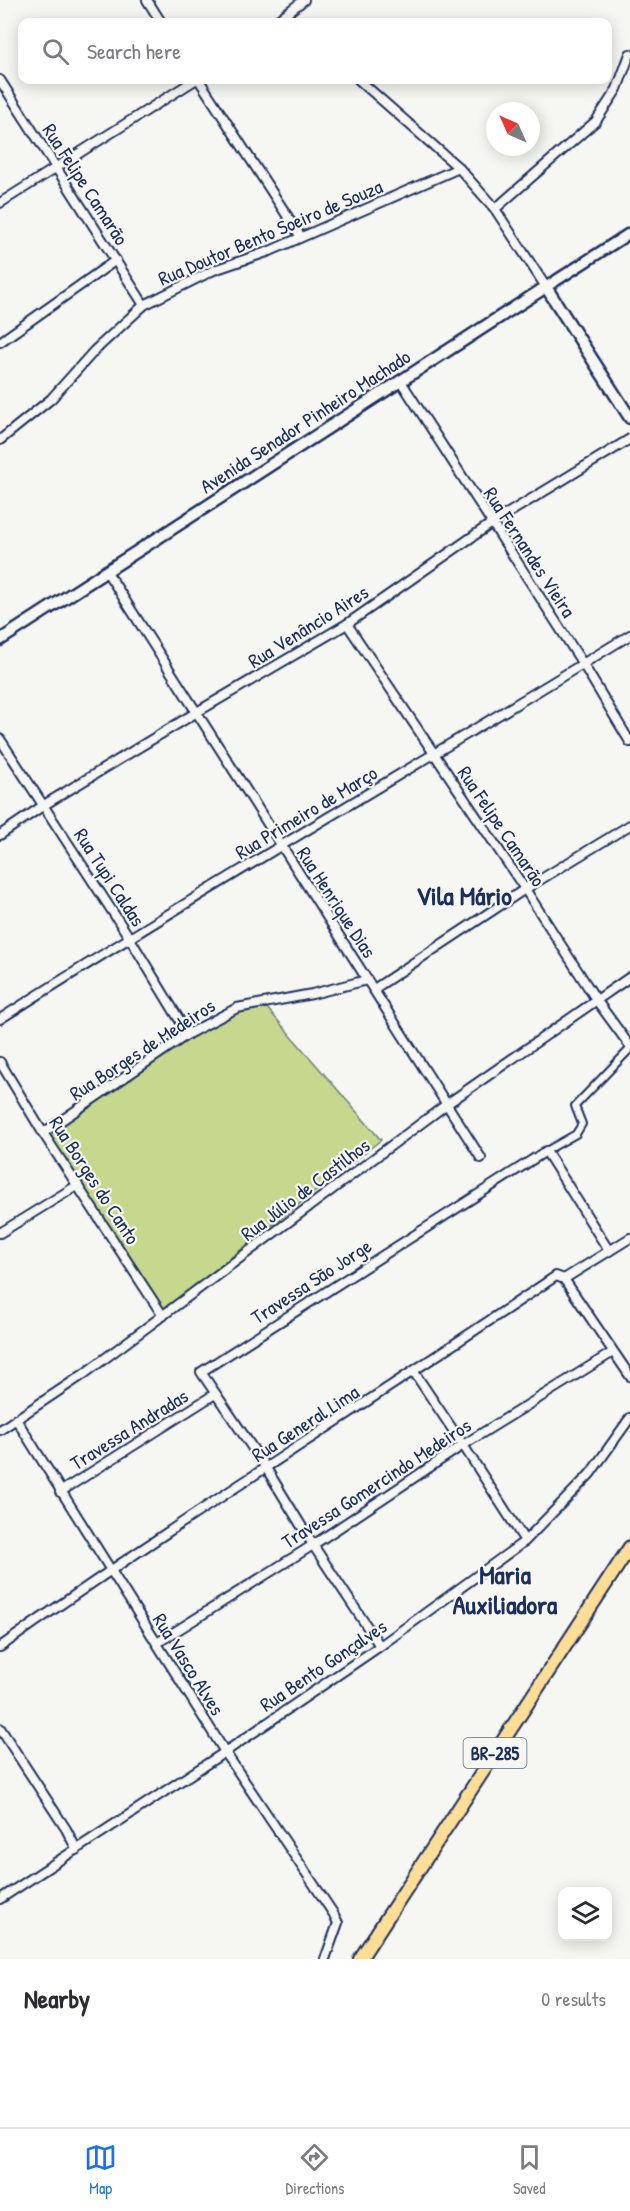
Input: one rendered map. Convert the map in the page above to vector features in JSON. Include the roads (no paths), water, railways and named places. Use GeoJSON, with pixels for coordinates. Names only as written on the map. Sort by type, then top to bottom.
{"type":"FeatureCollection","features":[{"type":"Feature","properties":{"kind":"highway","name":"BR-285"},"geometry":{"type":"LineString","coordinates":[[360,1959],[630,1547]]}},
{"type":"Feature","properties":{"kind":"main road","name":"Avenida Senador Pinheiro Machado"},"geometry":{"type":"LineString","coordinates":[[0,640],[546,286]]}},
{"type":"Feature","properties":{"kind":"main road"},"geometry":{"type":"LineString","coordinates":[[546,286],[630,418]]}},
{"type":"Feature","properties":{"kind":"street"},"geometry":{"type":"LineString","coordinates":[[147,0],[158,18]]}},
{"type":"Feature","properties":{"kind":"street"},"geometry":{"type":"LineString","coordinates":[[281,18],[304,0]]}},
{"type":"Feature","properties":{"kind":"street"},"geometry":{"type":"LineString","coordinates":[[285,15],[289,18]]}},
{"type":"Feature","properties":{"kind":"street"},"geometry":{"type":"LineString","coordinates":[[495,209],[596,121],[617,89],[630,54]]}},
{"type":"Feature","properties":{"kind":"street","name":"Rua Felipe Camarão"},"geometry":{"type":"LineString","coordinates":[[0,80],[144,305]]}},
{"type":"Feature","properties":{"kind":"street"},"geometry":{"type":"LineString","coordinates":[[0,203],[189,84]]}},
{"type":"Feature","properties":{"kind":"street"},"geometry":{"type":"LineString","coordinates":[[202,84],[301,237]]}},
{"type":"Feature","properties":{"kind":"street"},"geometry":{"type":"LineString","coordinates":[[364,84],[459,168],[495,209],[546,286]]}},
{"type":"Feature","properties":{"kind":"street","name":"Rua Doutor Bento Soeiro de Souza"},"geometry":{"type":"LineString","coordinates":[[0,440],[51,399],[94,351],[144,305],[214,270],[270,251],[459,168]]}},
{"type":"Feature","properties":{"kind":"street","name":"Avenida Senador Pinheiro Machado"},"geometry":{"type":"LineString","coordinates":[[546,286],[630,233]]}},
{"type":"Feature","properties":{"kind":"street"},"geometry":{"type":"LineString","coordinates":[[0,342],[116,260]]}},
{"type":"Feature","properties":{"kind":"street","name":"Rua Fernandes Vieira"},"geometry":{"type":"LineString","coordinates":[[400,380],[630,742]]}},
{"type":"Feature","properties":{"kind":"street","name":"Rua Venâncio Aires"},"geometry":{"type":"LineString","coordinates":[[0,835],[197,712],[347,624],[492,524],[630,439]]}},
{"type":"Feature","properties":{"kind":"street","name":"Rua Henrique Dias"},"geometry":{"type":"LineString","coordinates":[[107,572],[481,1158]]}},
{"type":"Feature","properties":{"kind":"street","name":"Rua Felipe Camarão"},"geometry":{"type":"LineString","coordinates":[[347,624],[630,1048]]}},
{"type":"Feature","properties":{"kind":"street","name":"Rua Primeiro de Março"},"geometry":{"type":"LineString","coordinates":[[0,1019],[129,937],[630,635]]}},
{"type":"Feature","properties":{"kind":"street","name":"Rua Tupi Caldas"},"geometry":{"type":"LineString","coordinates":[[0,739],[45,805],[189,1034]]}},
{"type":"Feature","properties":{"kind":"street"},"geometry":{"type":"LineString","coordinates":[[374,989],[525,889],[630,825]]}},
{"type":"Feature","properties":{"kind":"street","name":"Rua Júlio de Castilhos"},"geometry":{"type":"LineString","coordinates":[[0,1430],[84,1374],[164,1316],[447,1104],[630,977]]}},
{"type":"Feature","properties":{"kind":"street","name":"Rua Borges de Medeiros"},"geometry":{"type":"LineString","coordinates":[[43,1133],[189,1034],[237,1008],[312,994],[368,980]]}},
{"type":"Feature","properties":{"kind":"street"},"geometry":{"type":"LineString","coordinates":[[609,1251],[546,1151],[576,1134],[582,1124],[575,1106],[630,1048]]}},
{"type":"Feature","properties":{"kind":"street","name":"Rua Borges do Canto"},"geometry":{"type":"LineString","coordinates":[[0,1062],[43,1133],[164,1316]]}},
{"type":"Feature","properties":{"kind":"street","name":"Travessa São Jorge"},"geometry":{"type":"LineString","coordinates":[[216,1394],[201,1372],[546,1151]]}},
{"type":"Feature","properties":{"kind":"street"},"geometry":{"type":"LineString","coordinates":[[0,1233],[78,1185]]}},
{"type":"Feature","properties":{"kind":"street","name":"Rua General Lima"},"geometry":{"type":"LineString","coordinates":[[0,1647],[111,1569],[414,1372],[556,1276],[564,1279],[630,1238]]}},
{"type":"Feature","properties":{"kind":"street"},"geometry":{"type":"LineString","coordinates":[[564,1279],[630,1376]]}},
{"type":"Feature","properties":{"kind":"street","name":"Travessa Gomercindo Medeiros"},"geometry":{"type":"LineString","coordinates":[[157,1643],[313,1545],[463,1444],[613,1352]]}},
{"type":"Feature","properties":{"kind":"street"},"geometry":{"type":"LineString","coordinates":[[414,1372],[525,1541]]}},
{"type":"Feature","properties":{"kind":"street"},"geometry":{"type":"LineString","coordinates":[[216,1394],[380,1646]]}},
{"type":"Feature","properties":{"kind":"street","name":"Travessa Andradas"},"geometry":{"type":"LineString","coordinates":[[60,1492],[216,1394]]}},
{"type":"Feature","properties":{"kind":"street","name":"Rua Bento Gonçalves"},"geometry":{"type":"LineString","coordinates":[[0,1899],[225,1752],[380,1646],[525,1541],[590,1474],[630,1418]]}},
{"type":"Feature","properties":{"kind":"street","name":"Rua Vasco Alves"},"geometry":{"type":"LineString","coordinates":[[16,1419],[225,1752],[338,1923],[325,1959]]}},
{"type":"Feature","properties":{"kind":"street"},"geometry":{"type":"LineString","coordinates":[[0,1728],[66,1829],[77,1850]]}},
{"type":"Feature","properties":{"kind":"district","name":"Vila Mário"},"geometry":{"type":"Point","coordinates":[464,895]}},
{"type":"Feature","properties":{"kind":"district","name":"Maria Auxiliadora"},"geometry":{"type":"Point","coordinates":[505,1588]}}]}
